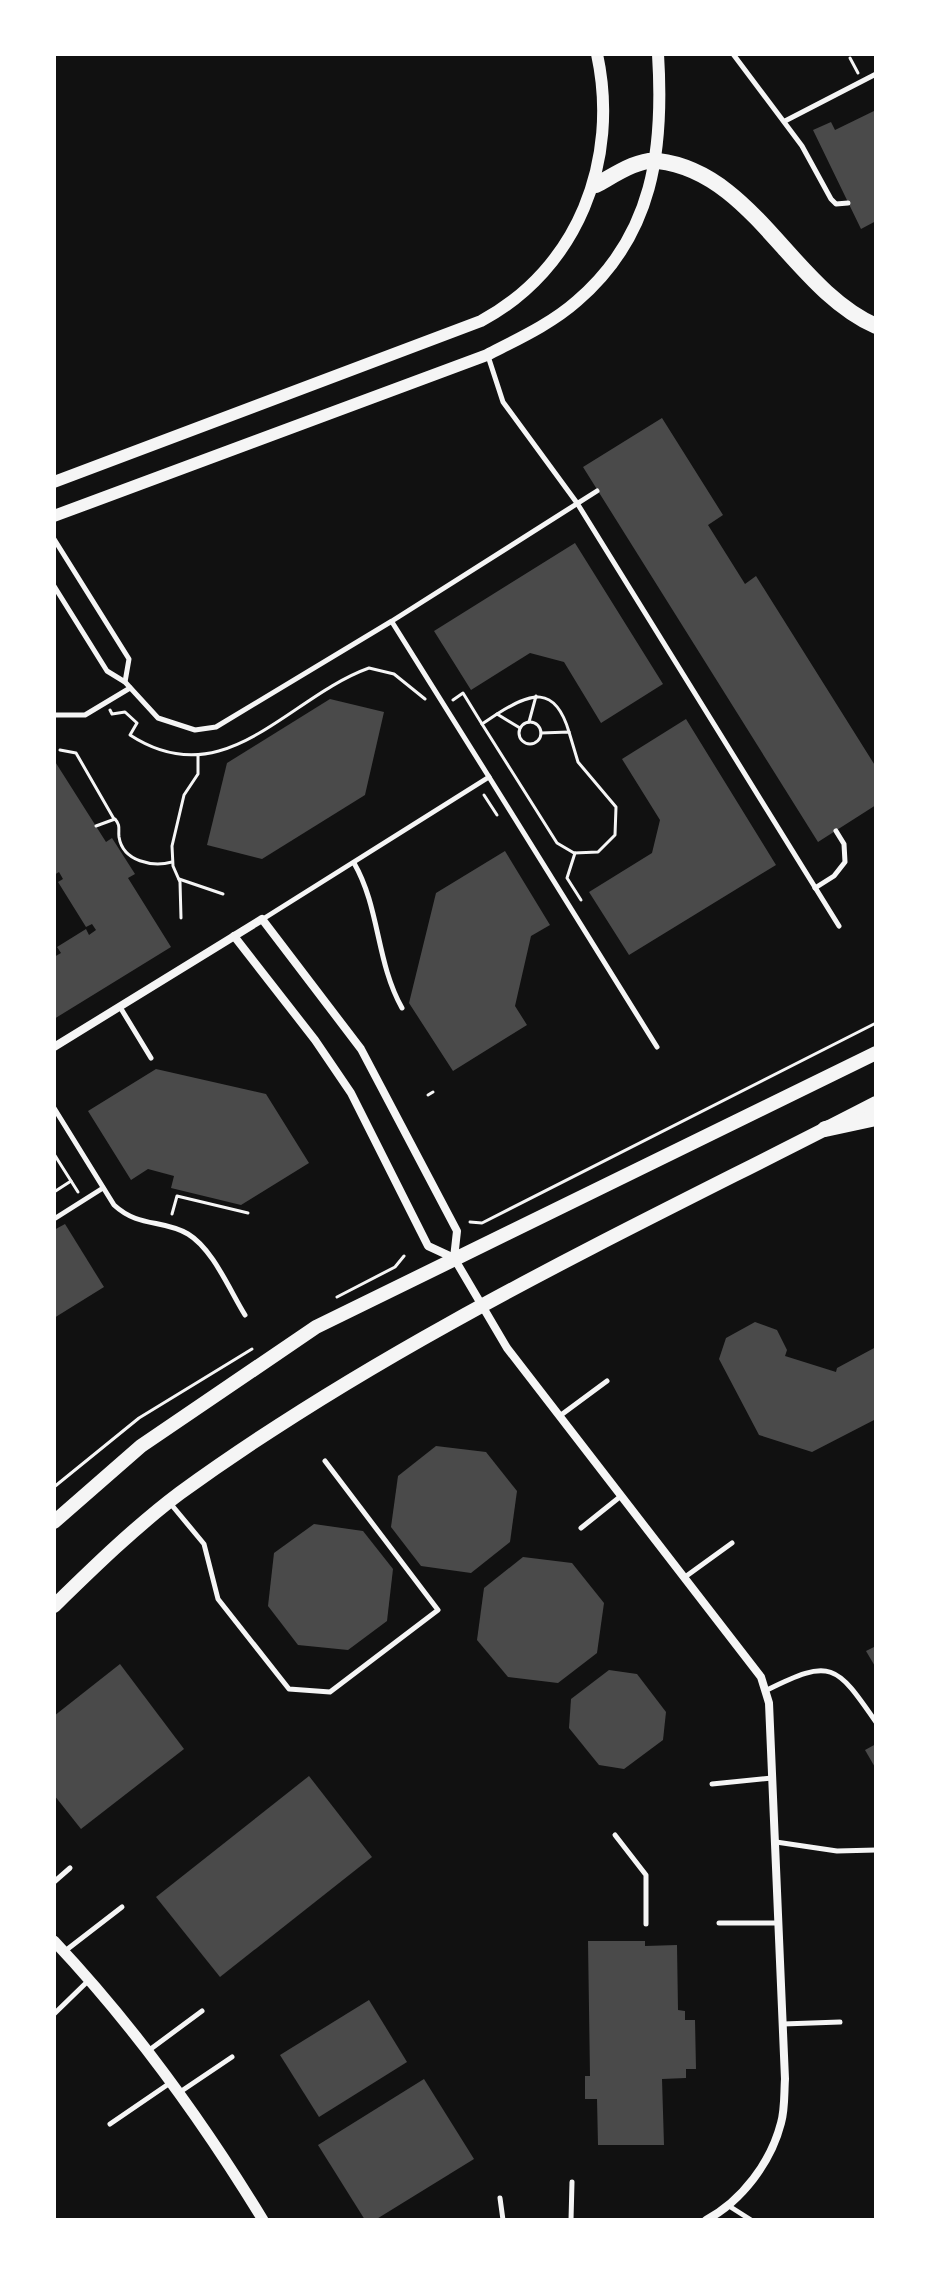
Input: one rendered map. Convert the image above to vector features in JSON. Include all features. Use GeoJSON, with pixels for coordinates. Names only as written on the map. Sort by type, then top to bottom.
{"type":"FeatureCollection","features":[{"type":"Feature","properties":{"kind":"highway"},"geometry":{"type":"LineString","coordinates":[[596,185],[634,166],[657,160],[713,181],[736,199],[833,302],[876,326]]}},
{"type":"Feature","properties":{"kind":"highway"},"geometry":{"type":"LineString","coordinates":[[825,1129],[876,1118]]}},
{"type":"Feature","properties":{"kind":"main road"},"geometry":{"type":"LineString","coordinates":[[54,482],[481,321],[512,304],[537,283],[570,237],[596,185],[604,95],[597,54]]}},
{"type":"Feature","properties":{"kind":"main road"},"geometry":{"type":"LineString","coordinates":[[54,516],[487,355],[540,328],[577,302],[606,271],[652,187],[661,102],[658,54]]}},
{"type":"Feature","properties":{"kind":"main road"},"geometry":{"type":"LineString","coordinates":[[54,1522],[141,1446],[316,1327],[876,1053]]}},
{"type":"Feature","properties":{"kind":"main road"},"geometry":{"type":"LineString","coordinates":[[54,1606],[169,1503],[349,1380],[480,1306],[876,1103]]}},
{"type":"Feature","properties":{"kind":"street"},"geometry":{"type":"LineString","coordinates":[[54,1047],[262,919],[361,1049],[382,1084],[457,1231],[454,1258],[507,1348],[761,1677],[767,1690],[773,1778],[785,2079],[781,2123],[758,2172],[729,2206],[706,2220]]}},
{"type":"Feature","properties":{"kind":"street"},"geometry":{"type":"LineString","coordinates":[[234,936],[315,1040],[351,1093],[428,1246],[454,1258]]}},
{"type":"Feature","properties":{"kind":"street"},"geometry":{"type":"LineString","coordinates":[[54,1941],[90,1979],[210,2133],[263,2220]]}},
{"type":"Feature","properties":{"kind":"lane"},"geometry":{"type":"LineString","coordinates":[[733,54],[811,159],[831,199],[836,204],[848,203]]}},
{"type":"Feature","properties":{"kind":"lane"},"geometry":{"type":"LineString","coordinates":[[785,121],[876,74]]}},
{"type":"Feature","properties":{"kind":"lane"},"geometry":{"type":"LineString","coordinates":[[487,355],[503,402],[577,503],[839,926]]}},
{"type":"Feature","properties":{"kind":"lane"},"geometry":{"type":"LineString","coordinates":[[54,586],[107,671],[125,682],[158,718],[174,726],[195,730],[216,727],[392,621],[597,491]]}},
{"type":"Feature","properties":{"kind":"lane"},"geometry":{"type":"LineString","coordinates":[[54,539],[129,659],[125,682]]}},
{"type":"Feature","properties":{"kind":"lane"},"geometry":{"type":"LineString","coordinates":[[392,621],[657,1047]]}},
{"type":"Feature","properties":{"kind":"lane"},"geometry":{"type":"LineString","coordinates":[[54,715],[85,715],[130,688]]}},
{"type":"Feature","properties":{"kind":"lane"},"geometry":{"type":"LineString","coordinates":[[262,919],[489,777]]}},
{"type":"Feature","properties":{"kind":"lane"},"geometry":{"type":"LineString","coordinates":[[815,888],[834,876],[845,862],[844,844],[836,831]]}},
{"type":"Feature","properties":{"kind":"lane"},"geometry":{"type":"LineString","coordinates":[[354,863],[367,890],[385,975],[402,1008]]}},
{"type":"Feature","properties":{"kind":"lane"},"geometry":{"type":"LineString","coordinates":[[120,1006],[151,1058]]}},
{"type":"Feature","properties":{"kind":"lane"},"geometry":{"type":"LineString","coordinates":[[54,1108],[103,1188],[128,1217],[185,1233],[198,1242],[245,1315]]}},
{"type":"Feature","properties":{"kind":"lane"},"geometry":{"type":"LineString","coordinates":[[54,1219],[103,1188]]}},
{"type":"Feature","properties":{"kind":"lane"},"geometry":{"type":"LineString","coordinates":[[561,1415],[607,1381]]}},
{"type":"Feature","properties":{"kind":"lane"},"geometry":{"type":"LineString","coordinates":[[169,1503],[204,1544],[218,1599],[289,1689],[330,1692],[438,1610],[325,1461]]}},
{"type":"Feature","properties":{"kind":"lane"},"geometry":{"type":"LineString","coordinates":[[581,1528],[622,1496]]}},
{"type":"Feature","properties":{"kind":"lane"},"geometry":{"type":"LineString","coordinates":[[685,1577],[732,1543]]}},
{"type":"Feature","properties":{"kind":"lane"},"geometry":{"type":"LineString","coordinates":[[767,1690],[807,1670],[826,1670],[841,1678],[856,1693],[876,1722]]}},
{"type":"Feature","properties":{"kind":"lane"},"geometry":{"type":"LineString","coordinates":[[712,1784],[773,1778]]}},
{"type":"Feature","properties":{"kind":"lane"},"geometry":{"type":"LineString","coordinates":[[615,1835],[646,1875],[646,1924]]}},
{"type":"Feature","properties":{"kind":"lane"},"geometry":{"type":"LineString","coordinates":[[775,1842],[837,1851],[876,1850]]}},
{"type":"Feature","properties":{"kind":"lane"},"geometry":{"type":"LineString","coordinates":[[54,1882],[70,1868]]}},
{"type":"Feature","properties":{"kind":"lane"},"geometry":{"type":"LineString","coordinates":[[64,1951],[122,1907]]}},
{"type":"Feature","properties":{"kind":"lane"},"geometry":{"type":"LineString","coordinates":[[719,1923],[777,1923]]}},
{"type":"Feature","properties":{"kind":"lane"},"geometry":{"type":"LineString","coordinates":[[54,2014],[90,1979]]}},
{"type":"Feature","properties":{"kind":"lane"},"geometry":{"type":"LineString","coordinates":[[147,2051],[202,2011]]}},
{"type":"Feature","properties":{"kind":"lane"},"geometry":{"type":"LineString","coordinates":[[782,2024],[840,2022]]}},
{"type":"Feature","properties":{"kind":"lane"},"geometry":{"type":"LineString","coordinates":[[179,2092],[232,2057]]}},
{"type":"Feature","properties":{"kind":"lane"},"geometry":{"type":"LineString","coordinates":[[110,2124],[171,2082]]}},
{"type":"Feature","properties":{"kind":"lane"},"geometry":{"type":"LineString","coordinates":[[571,2220],[572,2182]]}},
{"type":"Feature","properties":{"kind":"lane"},"geometry":{"type":"LineString","coordinates":[[500,2198],[503,2220]]}},
{"type":"Feature","properties":{"kind":"lane"},"geometry":{"type":"LineString","coordinates":[[729,2206],[751,2220]]}},
{"type":"Feature","properties":{"kind":"path"},"geometry":{"type":"LineString","coordinates":[[850,58],[862,81]]}},
{"type":"Feature","properties":{"kind":"path"},"geometry":{"type":"LineString","coordinates":[[106,704],[112,714],[125,712],[137,723],[130,735],[138,741],[175,753],[198,755],[235,748],[369,668],[385,670],[412,685],[429,705]]}},
{"type":"Feature","properties":{"kind":"path"},"geometry":{"type":"LineString","coordinates":[[482,724],[552,836],[575,853],[592,854],[604,847],[615,835],[618,816],[612,799],[578,762],[569,732],[555,708],[536,696],[524,697],[497,714]]}},
{"type":"Feature","properties":{"kind":"path"},"geometry":{"type":"LineString","coordinates":[[536,696],[529,722],[519,730],[521,741],[535,743],[541,733]]}},
{"type":"Feature","properties":{"kind":"path"},"geometry":{"type":"LineString","coordinates":[[529,722],[537,724],[541,733]]}},
{"type":"Feature","properties":{"kind":"path"},"geometry":{"type":"LineString","coordinates":[[541,733],[569,732]]}},
{"type":"Feature","properties":{"kind":"path"},"geometry":{"type":"LineString","coordinates":[[60,750],[76,753],[119,823],[120,841],[132,856],[152,864],[172,862]]}},
{"type":"Feature","properties":{"kind":"path"},"geometry":{"type":"LineString","coordinates":[[181,918],[179,879],[172,862],[177,821],[184,795],[198,774],[198,755]]}},
{"type":"Feature","properties":{"kind":"path"},"geometry":{"type":"LineString","coordinates":[[96,826],[114,819]]}},
{"type":"Feature","properties":{"kind":"path"},"geometry":{"type":"LineString","coordinates":[[575,853],[567,878],[581,900]]}},
{"type":"Feature","properties":{"kind":"path"},"geometry":{"type":"LineString","coordinates":[[179,879],[223,894]]}},
{"type":"Feature","properties":{"kind":"path"},"geometry":{"type":"LineString","coordinates":[[470,1222],[482,1223],[876,1023]]}},
{"type":"Feature","properties":{"kind":"path"},"geometry":{"type":"LineString","coordinates":[[54,1154],[83,1201]]}},
{"type":"Feature","properties":{"kind":"path"},"geometry":{"type":"LineString","coordinates":[[54,1192],[71,1181]]}},
{"type":"Feature","properties":{"kind":"path"},"geometry":{"type":"LineString","coordinates":[[172,1216],[177,1196],[248,1213]]}},
{"type":"Feature","properties":{"kind":"building"},"geometry":{"type":"Polygon","coordinates":[[[876,110],[876,221],[861,229],[813,130],[831,122],[835,130],[876,110]]]}},
{"type":"Feature","properties":{"kind":"building"},"geometry":{"type":"Polygon","coordinates":[[[662,418],[723,515],[708,525],[745,584],[756,576],[876,767],[876,805],[818,842],[583,467],[662,418]]]}},
{"type":"Feature","properties":{"kind":"building"},"geometry":{"type":"Polygon","coordinates":[[[575,543],[663,684],[601,723],[564,662],[530,653],[471,690],[434,631],[575,543]]]}},
{"type":"Feature","properties":{"kind":"building"},"geometry":{"type":"Polygon","coordinates":[[[330,699],[384,712],[365,795],[262,859],[207,845],[227,763],[330,699]]]}},
{"type":"Feature","properties":{"kind":"building"},"geometry":{"type":"Polygon","coordinates":[[[686,719],[776,865],[629,955],[589,892],[652,853],[660,820],[622,759],[686,719]]]}},
{"type":"Feature","properties":{"kind":"building"},"geometry":{"type":"Polygon","coordinates":[[[54,760],[106,842],[112,838],[135,874],[128,878],[171,947],[54,1019],[54,957],[61,953],[57,947],[86,929],[89,935],[96,930],[92,924],[86,927],[58,882],[63,879],[59,872],[54,875],[54,760]]]}},
{"type":"Feature","properties":{"kind":"building"},"geometry":{"type":"Polygon","coordinates":[[[505,851],[550,925],[531,936],[515,1006],[527,1025],[453,1071],[409,1003],[436,893],[505,851]]]}},
{"type":"Feature","properties":{"kind":"building"},"geometry":{"type":"Polygon","coordinates":[[[156,1069],[266,1094],[309,1163],[241,1205],[171,1188],[174,1176],[148,1169],[131,1180],[88,1111],[156,1069]]]}},
{"type":"Feature","properties":{"kind":"building"},"geometry":{"type":"Polygon","coordinates":[[[65,1224],[104,1287],[54,1318],[54,1230],[65,1224]]]}},
{"type":"Feature","properties":{"kind":"building"},"geometry":{"type":"Polygon","coordinates":[[[755,1322],[777,1330],[787,1350],[785,1356],[836,1372],[837,1368],[876,1347],[876,1419],[812,1452],[759,1435],[719,1359],[726,1338],[755,1322]]]}},
{"type":"Feature","properties":{"kind":"building"},"geometry":{"type":"Polygon","coordinates":[[[436,1446],[486,1452],[517,1491],[510,1542],[471,1573],[421,1566],[391,1527],[398,1476],[436,1446]]]}},
{"type":"Feature","properties":{"kind":"building"},"geometry":{"type":"Polygon","coordinates":[[[314,1524],[363,1531],[393,1569],[387,1621],[348,1650],[298,1645],[268,1606],[274,1553],[314,1524]]]}},
{"type":"Feature","properties":{"kind":"building"},"geometry":{"type":"Polygon","coordinates":[[[523,1557],[572,1563],[604,1603],[597,1653],[558,1683],[508,1677],[477,1640],[484,1588],[523,1557]]]}},
{"type":"Feature","properties":{"kind":"building"},"geometry":{"type":"Polygon","coordinates":[[[876,1646],[876,1668],[866,1651],[876,1646]]]}},
{"type":"Feature","properties":{"kind":"building"},"geometry":{"type":"Polygon","coordinates":[[[120,1664],[184,1749],[81,1829],[54,1795],[54,1716],[120,1664]]]}},
{"type":"Feature","properties":{"kind":"building"},"geometry":{"type":"Polygon","coordinates":[[[609,1670],[637,1674],[666,1712],[663,1740],[624,1769],[599,1765],[569,1728],[571,1699],[609,1670]]]}},
{"type":"Feature","properties":{"kind":"building"},"geometry":{"type":"Polygon","coordinates":[[[876,1744],[876,1769],[865,1750],[876,1744]]]}},
{"type":"Feature","properties":{"kind":"building"},"geometry":{"type":"Polygon","coordinates":[[[309,1776],[372,1857],[220,1977],[156,1897],[309,1776]]]}},
{"type":"Feature","properties":{"kind":"building"},"geometry":{"type":"Polygon","coordinates":[[[588,1941],[645,1941],[645,1946],[677,1945],[678,2010],[685,2011],[685,2020],[695,2020],[696,2069],[686,2069],[686,2078],[662,2079],[664,2145],[598,2145],[597,2099],[585,2099],[585,2076],[590,2076],[588,1941]]]}},
{"type":"Feature","properties":{"kind":"building"},"geometry":{"type":"Polygon","coordinates":[[[369,2000],[407,2062],[319,2117],[280,2055],[369,2000]]]}},
{"type":"Feature","properties":{"kind":"building"},"geometry":{"type":"Polygon","coordinates":[[[424,2079],[474,2159],[375,2220],[365,2220],[318,2145],[424,2079]]]}}]}
